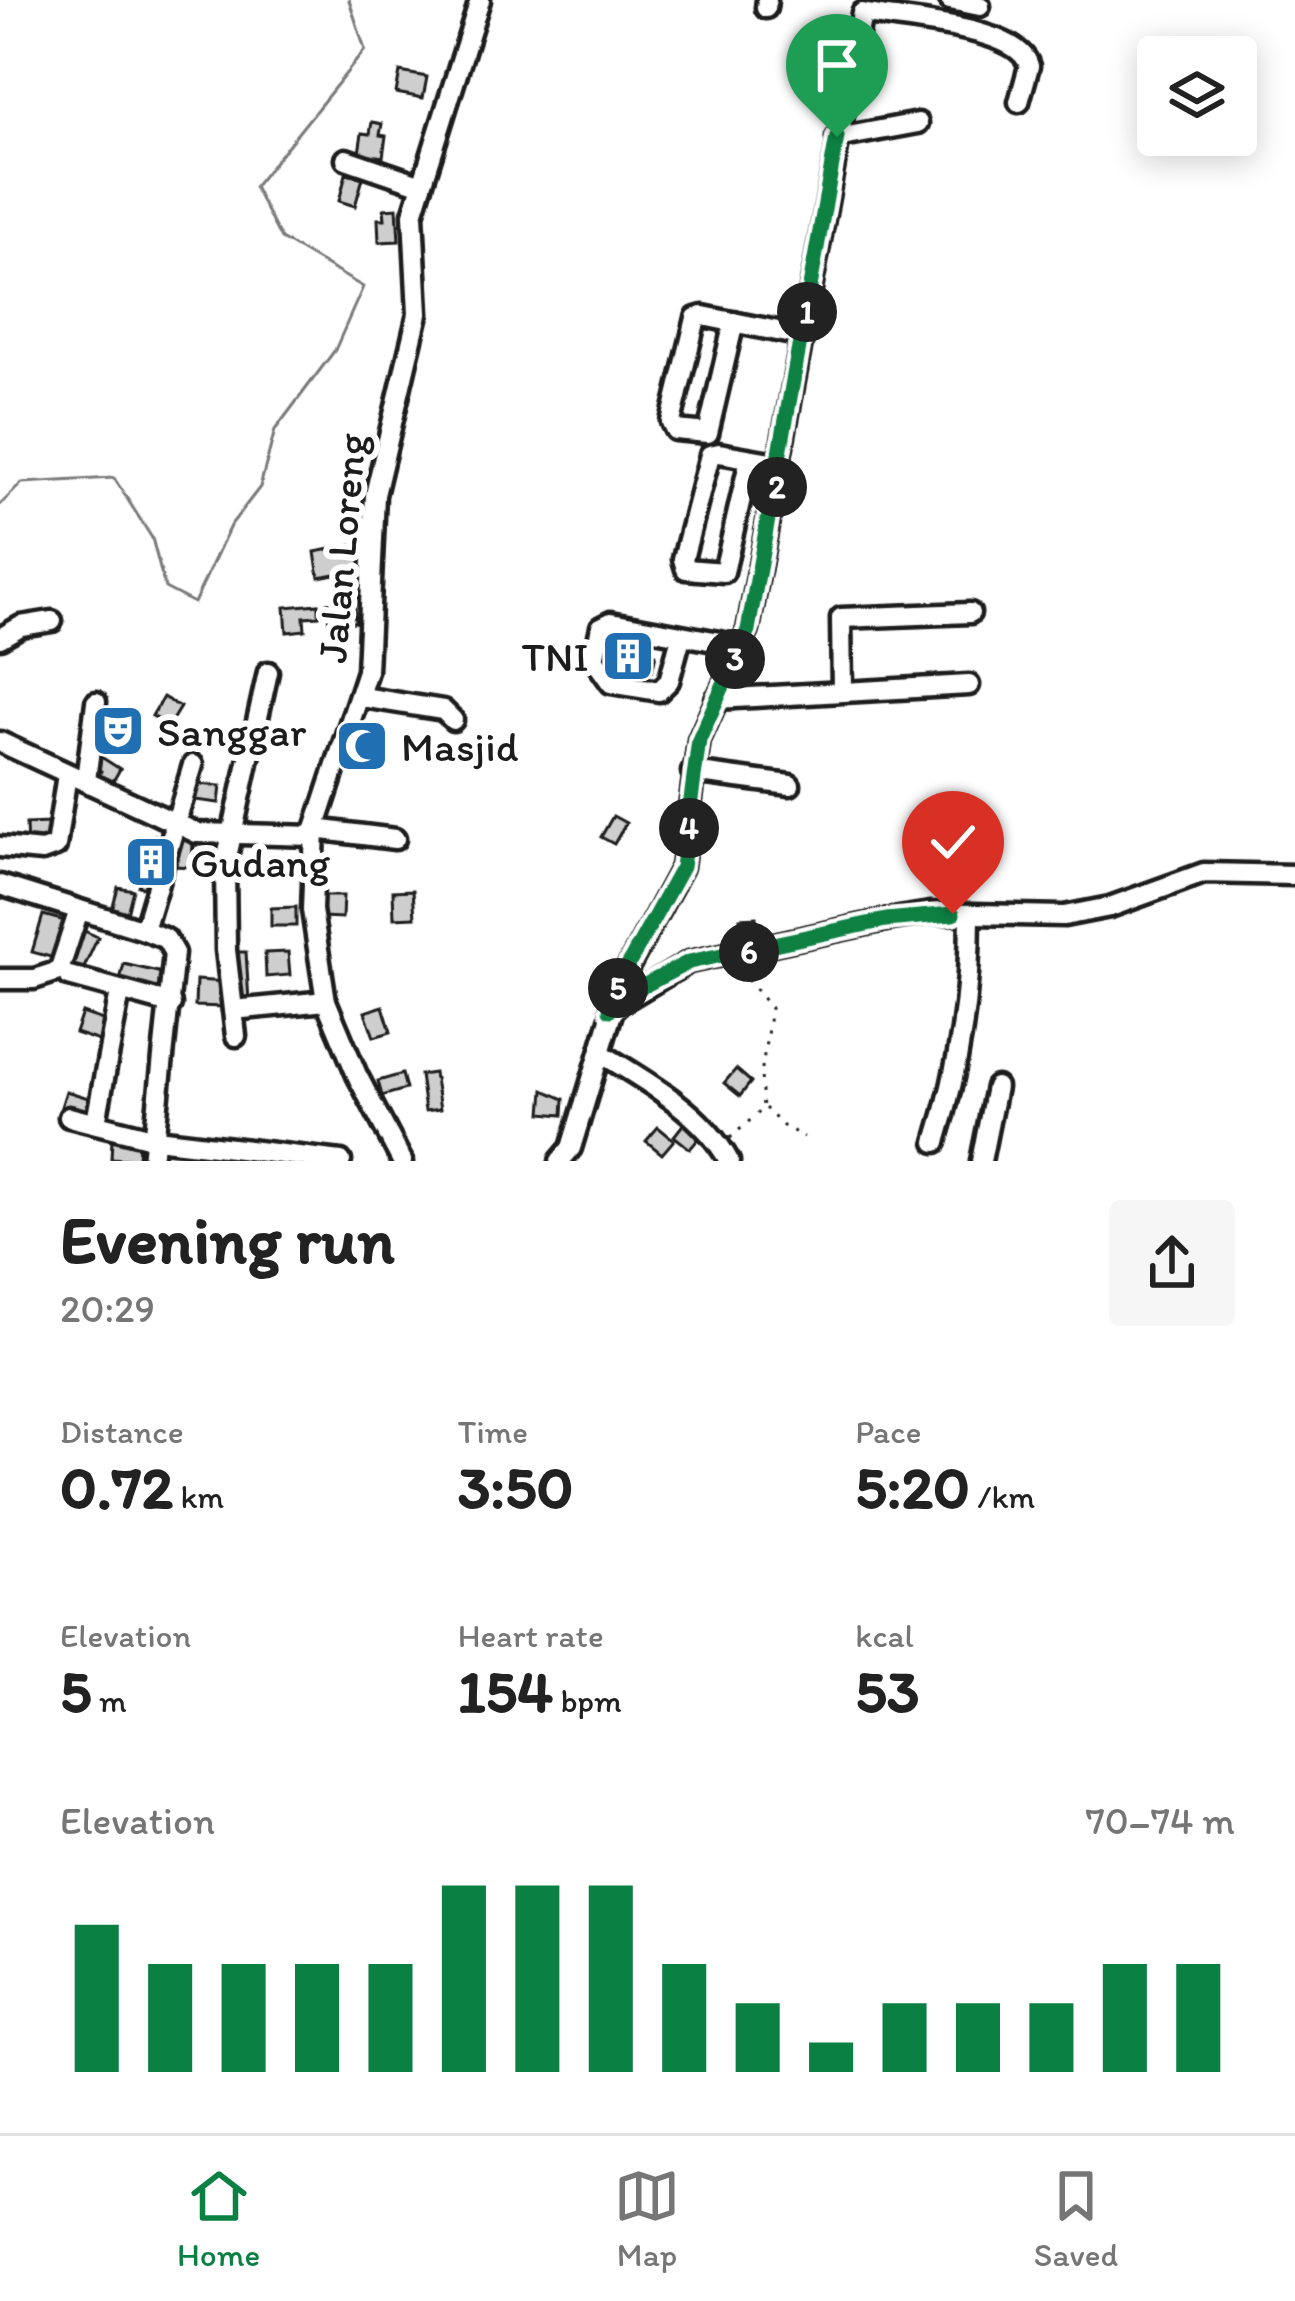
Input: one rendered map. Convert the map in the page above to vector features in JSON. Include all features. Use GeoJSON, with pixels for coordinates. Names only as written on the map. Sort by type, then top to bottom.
{"type":"FeatureCollection","features":[{"type":"Feature","properties":{"kind":"street","name":"Jalan Loreng"},"geometry":{"type":"LineString","coordinates":[[402,1161],[326,1001],[314,932],[315,832],[362,697],[372,628],[376,495],[418,314],[413,214],[480,0]]}},
{"type":"Feature","properties":{"kind":"street"},"geometry":{"type":"LineString","coordinates":[[943,26],[948,0],[980,6]]}},
{"type":"Feature","properties":{"kind":"street"},"geometry":{"type":"LineString","coordinates":[[560,1161],[571,1148],[622,976],[682,867],[692,772],[713,704],[741,646],[759,585],[863,6],[999,40],[1026,55],[1029,67],[1019,102]]}},
{"type":"Feature","properties":{"kind":"street"},"geometry":{"type":"LineString","coordinates":[[837,137],[918,123]]}},
{"type":"Feature","properties":{"kind":"street"},"geometry":{"type":"LineString","coordinates":[[346,160],[422,185]]}},
{"type":"Feature","properties":{"kind":"street"},"geometry":{"type":"LineString","coordinates":[[734,322],[708,433],[673,429],[694,320],[703,316],[734,322],[802,336]]}},
{"type":"Feature","properties":{"kind":"street"},"geometry":{"type":"LineString","coordinates":[[750,459],[724,572],[686,569],[683,560],[708,458],[719,453],[782,464]]}},
{"type":"Feature","properties":{"kind":"street"},"geometry":{"type":"LineString","coordinates":[[842,691],[841,618],[970,613]]}},
{"type":"Feature","properties":{"kind":"street"},"geometry":{"type":"LineString","coordinates":[[0,638],[21,626],[52,621]]}},
{"type":"Feature","properties":{"kind":"street"},"geometry":{"type":"LineString","coordinates":[[681,637],[669,681],[659,691],[611,682],[594,659],[605,623],[741,646]]}},
{"type":"Feature","properties":{"kind":"street"},"geometry":{"type":"LineString","coordinates":[[236,1036],[225,866],[268,672]]}},
{"type":"Feature","properties":{"kind":"street"},"geometry":{"type":"LineString","coordinates":[[713,704],[969,685]]}},
{"type":"Feature","properties":{"kind":"street"},"geometry":{"type":"LineString","coordinates":[[362,697],[443,710],[453,720]]}},
{"type":"Feature","properties":{"kind":"street"},"geometry":{"type":"LineString","coordinates":[[0,847],[42,850],[56,846],[96,702]]}},
{"type":"Feature","properties":{"kind":"street"},"geometry":{"type":"LineString","coordinates":[[0,742],[206,835],[315,832],[395,839]]}},
{"type":"Feature","properties":{"kind":"street"},"geometry":{"type":"LineString","coordinates":[[144,930],[193,765]]}},
{"type":"Feature","properties":{"kind":"street"},"geometry":{"type":"LineString","coordinates":[[692,772],[790,785]]}},
{"type":"Feature","properties":{"kind":"street"},"geometry":{"type":"LineString","coordinates":[[610,1010],[675,967],[904,916],[1032,918],[1092,912],[1225,870],[1295,875]]}},
{"type":"Feature","properties":{"kind":"street"},"geometry":{"type":"LineString","coordinates":[[0,885],[144,930],[174,949],[152,1161]]}},
{"type":"Feature","properties":{"kind":"street"},"geometry":{"type":"LineString","coordinates":[[0,979],[34,980],[58,971],[79,910]]}},
{"type":"Feature","properties":{"kind":"street"},"geometry":{"type":"LineString","coordinates":[[936,1142],[957,1074],[970,997],[970,914]]}},
{"type":"Feature","properties":{"kind":"street"},"geometry":{"type":"LineString","coordinates":[[69,976],[171,1004]]}},
{"type":"Feature","properties":{"kind":"street"},"geometry":{"type":"LineString","coordinates":[[96,1122],[120,992]]}},
{"type":"Feature","properties":{"kind":"street"},"geometry":{"type":"LineString","coordinates":[[233,1010],[326,1001]]}},
{"type":"Feature","properties":{"kind":"street"},"geometry":{"type":"LineString","coordinates":[[600,1053],[658,1089],[726,1153]]}},
{"type":"Feature","properties":{"kind":"street"},"geometry":{"type":"LineString","coordinates":[[981,1161],[996,1087]]}},
{"type":"Feature","properties":{"kind":"street"},"geometry":{"type":"LineString","coordinates":[[69,1118],[156,1139],[340,1161]]}},
{"type":"Feature","properties":{"kind":"path"},"geometry":{"type":"LineString","coordinates":[[731,956],[772,1008],[761,1076],[764,1107],[783,1126],[804,1137]]}},
{"type":"Feature","properties":{"kind":"path"},"geometry":{"type":"LineString","coordinates":[[726,1153],[764,1107]]}},
{"type":"Feature","properties":{"kind":"building"},"geometry":{"type":"Polygon","coordinates":[[[400,72],[427,77],[423,98],[396,93],[400,72]]]}},
{"type":"Feature","properties":{"kind":"building"},"geometry":{"type":"Polygon","coordinates":[[[372,122],[382,124],[380,135],[386,136],[383,157],[359,153],[362,133],[370,134],[372,122]]]}},
{"type":"Feature","properties":{"kind":"building"},"geometry":{"type":"Polygon","coordinates":[[[346,174],[363,178],[355,206],[339,201],[346,174]]]}},
{"type":"Feature","properties":{"kind":"building"},"geometry":{"type":"Polygon","coordinates":[[[397,208],[399,241],[379,242],[378,219],[385,219],[384,209],[397,208]]]}},
{"type":"Feature","properties":{"kind":"building"},"geometry":{"type":"Polygon","coordinates":[[[358,544],[363,569],[319,577],[315,552],[358,544]]]}},
{"type":"Feature","properties":{"kind":"building"},"geometry":{"type":"Polygon","coordinates":[[[354,601],[355,622],[329,624],[327,603],[354,601]]]}},
{"type":"Feature","properties":{"kind":"building"},"geometry":{"type":"Polygon","coordinates":[[[319,604],[319,616],[304,617],[305,630],[287,632],[285,607],[319,604]]]}},
{"type":"Feature","properties":{"kind":"building","name":"TNI"},"geometry":{"type":"Polygon","coordinates":[[[603,640],[656,654],[652,671],[599,658],[603,640]]]}},
{"type":"Feature","properties":{"kind":"building"},"geometry":{"type":"Polygon","coordinates":[[[163,697],[180,707],[169,725],[152,716],[163,697]]]}},
{"type":"Feature","properties":{"kind":"building","name":"Sanggar"},"geometry":{"type":"Polygon","coordinates":[[[108,717],[134,724],[128,745],[102,738],[108,717]]]}},
{"type":"Feature","properties":{"kind":"building"},"geometry":{"type":"Polygon","coordinates":[[[98,755],[120,769],[112,783],[98,777],[101,771],[93,766],[98,755]]]}},
{"type":"Feature","properties":{"kind":"building"},"geometry":{"type":"Polygon","coordinates":[[[197,784],[221,786],[219,803],[195,800],[197,784]]]}},
{"type":"Feature","properties":{"kind":"building"},"geometry":{"type":"Polygon","coordinates":[[[613,816],[626,823],[614,844],[601,837],[613,816]]]}},
{"type":"Feature","properties":{"kind":"building"},"geometry":{"type":"Polygon","coordinates":[[[49,823],[50,845],[27,846],[26,824],[49,823]]]}},
{"type":"Feature","properties":{"kind":"building","name":"Gudang"},"geometry":{"type":"Polygon","coordinates":[[[155,835],[164,838],[148,889],[138,886],[155,835]]]}},
{"type":"Feature","properties":{"kind":"building"},"geometry":{"type":"Polygon","coordinates":[[[175,840],[193,841],[192,867],[174,866],[175,840]]]}},
{"type":"Feature","properties":{"kind":"building"},"geometry":{"type":"Polygon","coordinates":[[[194,844],[212,845],[211,871],[193,870],[194,844]]]}},
{"type":"Feature","properties":{"kind":"building"},"geometry":{"type":"Polygon","coordinates":[[[118,887],[133,890],[126,917],[111,913],[118,887]]]}},
{"type":"Feature","properties":{"kind":"building"},"geometry":{"type":"Polygon","coordinates":[[[413,890],[415,917],[394,918],[393,891],[413,890]]]}},
{"type":"Feature","properties":{"kind":"building"},"geometry":{"type":"Polygon","coordinates":[[[322,896],[343,896],[342,918],[321,917],[322,896]]]}},
{"type":"Feature","properties":{"kind":"building"},"geometry":{"type":"Polygon","coordinates":[[[296,907],[296,926],[271,926],[271,908],[296,907]]]}},
{"type":"Feature","properties":{"kind":"building"},"geometry":{"type":"Polygon","coordinates":[[[43,915],[65,921],[54,958],[32,952],[43,915]]]}},
{"type":"Feature","properties":{"kind":"building"},"geometry":{"type":"Polygon","coordinates":[[[756,917],[759,941],[742,943],[740,918],[756,917]]]}},
{"type":"Feature","properties":{"kind":"building"},"geometry":{"type":"Polygon","coordinates":[[[82,930],[98,937],[82,972],[66,965],[82,930]]]}},
{"type":"Feature","properties":{"kind":"building"},"geometry":{"type":"Polygon","coordinates":[[[234,952],[246,952],[249,1002],[236,1003],[234,952]]]}},
{"type":"Feature","properties":{"kind":"building"},"geometry":{"type":"Polygon","coordinates":[[[288,952],[290,975],[266,977],[265,953],[288,952]]]}},
{"type":"Feature","properties":{"kind":"building"},"geometry":{"type":"Polygon","coordinates":[[[124,964],[162,973],[158,993],[119,984],[124,964]]]}},
{"type":"Feature","properties":{"kind":"building"},"geometry":{"type":"Polygon","coordinates":[[[196,980],[226,982],[225,1007],[195,1006],[196,980]]]}},
{"type":"Feature","properties":{"kind":"building"},"geometry":{"type":"Polygon","coordinates":[[[383,1006],[391,1032],[374,1037],[365,1012],[383,1006]]]}},
{"type":"Feature","properties":{"kind":"building"},"geometry":{"type":"Polygon","coordinates":[[[82,1013],[112,1023],[105,1043],[75,1033],[82,1013]]]}},
{"type":"Feature","properties":{"kind":"building"},"geometry":{"type":"Polygon","coordinates":[[[736,1069],[751,1082],[740,1096],[724,1083],[736,1069]]]}},
{"type":"Feature","properties":{"kind":"building"},"geometry":{"type":"Polygon","coordinates":[[[434,1073],[440,1109],[425,1111],[420,1075],[434,1073]]]}},
{"type":"Feature","properties":{"kind":"building"},"geometry":{"type":"Polygon","coordinates":[[[402,1074],[406,1089],[382,1096],[378,1081],[402,1074]]]}},
{"type":"Feature","properties":{"kind":"building"},"geometry":{"type":"Polygon","coordinates":[[[544,1090],[564,1099],[563,1115],[542,1113],[544,1090]]]}},
{"type":"Feature","properties":{"kind":"building"},"geometry":{"type":"Polygon","coordinates":[[[66,1091],[95,1100],[90,1119],[60,1110],[66,1091]]]}},
{"type":"Feature","properties":{"kind":"building"},"geometry":{"type":"Polygon","coordinates":[[[685,1122],[701,1136],[690,1149],[674,1136],[685,1122]]]}},
{"type":"Feature","properties":{"kind":"building"},"geometry":{"type":"Polygon","coordinates":[[[658,1127],[674,1140],[662,1154],[646,1141],[658,1127]]]}},
{"type":"Feature","properties":{"kind":"building"},"geometry":{"type":"Polygon","coordinates":[[[112,1140],[139,1142],[138,1160],[111,1158],[112,1140]]]}},
{"type":"Feature","properties":{"kind":"waterway"},"geometry":{"type":"LineString","coordinates":[[0,505],[22,483],[114,478],[152,538],[165,588],[194,603],[230,526],[260,487],[275,430],[335,350],[363,287],[281,239],[254,187],[365,50],[349,0]]}},
{"type":"Feature","properties":{"kind":"place","name":"TNI"},"geometry":{"type":"Point","coordinates":[628,656]}},
{"type":"Feature","properties":{"kind":"place","name":"Sanggar"},"geometry":{"type":"Point","coordinates":[118,731]}},
{"type":"Feature","properties":{"kind":"place","name":"Masjid"},"geometry":{"type":"Point","coordinates":[362,746]}},
{"type":"Feature","properties":{"kind":"place","name":"Gudang"},"geometry":{"type":"Point","coordinates":[151,862]}},
{"type":"Feature","properties":{"kind":"route"},"geometry":{"type":"LineString","coordinates":[[837,137],[782,464],[748,630],[699,740],[682,867],[622,976],[610,1010],[630,993],[689,962],[886,920],[953,914]]}}]}
